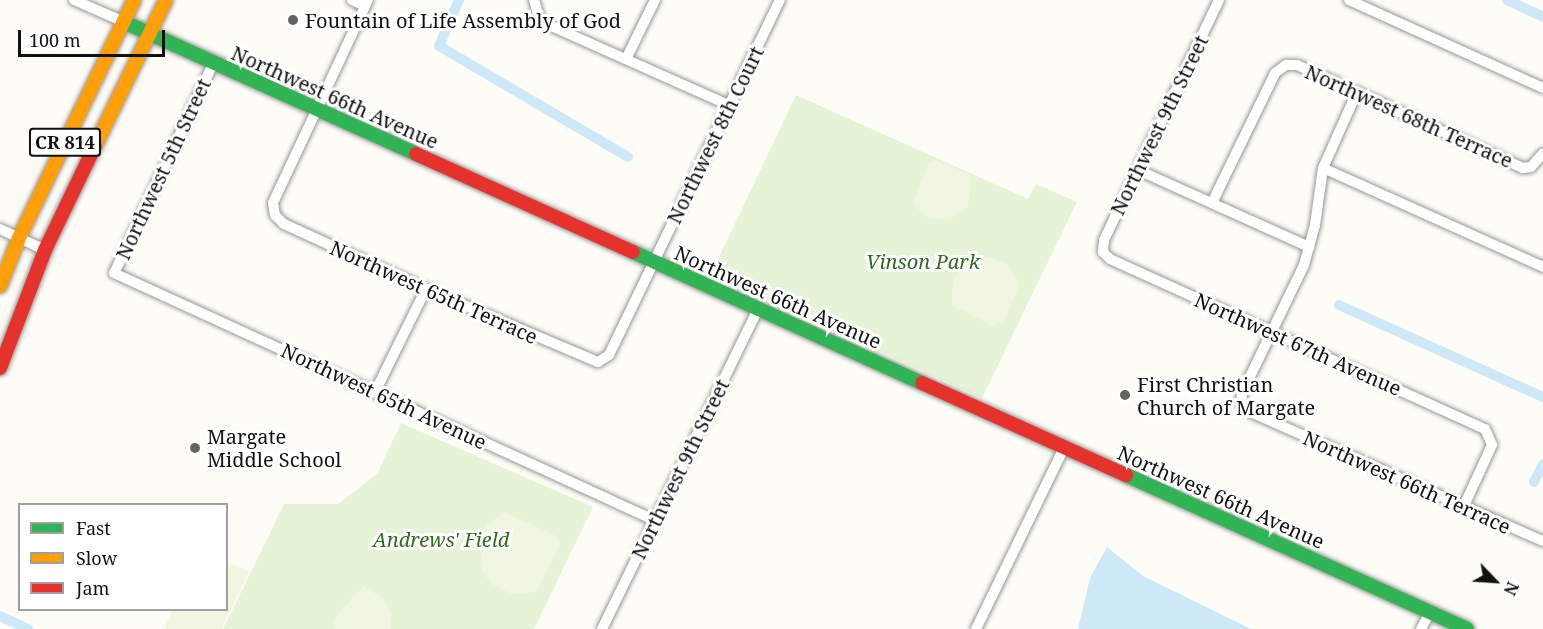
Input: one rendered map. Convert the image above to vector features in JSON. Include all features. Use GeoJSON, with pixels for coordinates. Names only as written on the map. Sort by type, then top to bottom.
{"type":"FeatureCollection","features":[{"type":"Feature","properties":{"kind":"street","name":"Northwest 66th Avenue"},"geometry":{"type":"LineString","coordinates":[[74,0],[1467,629]]}},
{"type":"Feature","properties":{"kind":"street","name":"CR 814"},"geometry":{"type":"LineString","coordinates":[[0,286],[19,238],[134,0]]}},
{"type":"Feature","properties":{"kind":"street","name":"CR 814"},"geometry":{"type":"LineString","coordinates":[[0,368],[45,250],[166,0]]}},
{"type":"Feature","properties":{"kind":"street"},"geometry":{"type":"LineString","coordinates":[[316,110],[366,3],[352,0]]}},
{"type":"Feature","properties":{"kind":"street"},"geometry":{"type":"LineString","coordinates":[[626,59],[655,0]]}},
{"type":"Feature","properties":{"kind":"street","name":"Northwest 8th Court"},"geometry":{"type":"LineString","coordinates":[[598,362],[609,355],[780,0]]}},
{"type":"Feature","properties":{"kind":"street","name":"Northwest 9th Street"},"geometry":{"type":"LineString","coordinates":[[1103,252],[1104,240],[1219,0]]}},
{"type":"Feature","properties":{"kind":"street"},"geometry":{"type":"LineString","coordinates":[[1349,0],[1543,88]]}},
{"type":"Feature","properties":{"kind":"street"},"geometry":{"type":"LineString","coordinates":[[534,4],[540,21],[729,105]]}},
{"type":"Feature","properties":{"kind":"street","name":"Northwest 5th Street"},"geometry":{"type":"LineString","coordinates":[[114,273],[213,64]]}},
{"type":"Feature","properties":{"kind":"street","name":"Northwest 68th Terrace"},"geometry":{"type":"LineString","coordinates":[[1212,203],[1275,73],[1286,65],[1298,65],[1523,168],[1531,167],[1543,153]]}},
{"type":"Feature","properties":{"kind":"street"},"geometry":{"type":"LineString","coordinates":[[1273,332],[1309,247],[1323,168],[1357,92]]}},
{"type":"Feature","properties":{"kind":"street","name":"Northwest 65th Terrace"},"geometry":{"type":"LineString","coordinates":[[316,110],[273,203],[275,215],[284,224],[426,289],[598,362]]}},
{"type":"Feature","properties":{"kind":"street"},"geometry":{"type":"LineString","coordinates":[[1323,168],[1543,267]]}},
{"type":"Feature","properties":{"kind":"street"},"geometry":{"type":"LineString","coordinates":[[1138,170],[1309,247]]}},
{"type":"Feature","properties":{"kind":"street"},"geometry":{"type":"LineString","coordinates":[[0,229],[45,250]]}},
{"type":"Feature","properties":{"kind":"street","name":"Northwest 67th Avenue"},"geometry":{"type":"LineString","coordinates":[[1103,252],[1110,259],[1485,429],[1491,436],[1492,445],[1463,508]]}},
{"type":"Feature","properties":{"kind":"street","name":"Northwest 65th Avenue"},"geometry":{"type":"LineString","coordinates":[[114,273],[654,519]]}},
{"type":"Feature","properties":{"kind":"street"},"geometry":{"type":"LineString","coordinates":[[375,392],[426,289]]}},
{"type":"Feature","properties":{"kind":"street","name":"Northwest 9th Street"},"geometry":{"type":"LineString","coordinates":[[602,629],[758,309]]}},
{"type":"Feature","properties":{"kind":"street","name":"Northwest 66th Terrace"},"geometry":{"type":"LineString","coordinates":[[1273,332],[1242,393],[1241,404],[1248,411],[1463,508],[1543,541]]}},
{"type":"Feature","properties":{"kind":"street"},"geometry":{"type":"LineString","coordinates":[[976,629],[1064,448]]}},
{"type":"Feature","properties":{"kind":"street"},"geometry":{"type":"LineString","coordinates":[[1421,629],[1430,612]]}},
{"type":"Feature","properties":{"kind":"green space","name":"Vinson Park"},"geometry":{"type":"Polygon","coordinates":[[[796,95],[1028,199],[1036,184],[1077,202],[982,398],[711,274],[796,95]]]}},
{"type":"Feature","properties":{"kind":"green space"},"geometry":{"type":"Polygon","coordinates":[[[936,160],[969,174],[971,181],[968,206],[948,220],[928,218],[913,204],[928,164],[936,160]]]}},
{"type":"Feature","properties":{"kind":"green space"},"geometry":{"type":"Polygon","coordinates":[[[989,257],[1006,263],[1020,283],[1004,321],[994,326],[953,306],[952,299],[953,282],[963,266],[989,257]]]}},
{"type":"Feature","properties":{"kind":"green space","name":"Andrews' Field"},"geometry":{"type":"Polygon","coordinates":[[[401,423],[593,507],[534,629],[223,629],[284,504],[338,504],[377,474],[401,423]]]}},
{"type":"Feature","properties":{"kind":"green space"},"geometry":{"type":"Polygon","coordinates":[[[504,512],[556,536],[560,544],[536,592],[512,594],[492,584],[483,573],[479,539],[487,525],[504,512]]]}},
{"type":"Feature","properties":{"kind":"green space"},"geometry":{"type":"Polygon","coordinates":[[[228,562],[249,572],[221,629],[164,629],[173,611],[228,611],[228,562]]]}},
{"type":"Feature","properties":{"kind":"green space"},"geometry":{"type":"Polygon","coordinates":[[[363,586],[384,599],[391,614],[390,629],[336,629],[334,622],[339,613],[363,586]]]}},
{"type":"Feature","properties":{"kind":"water"},"geometry":{"type":"Polygon","coordinates":[[[1107,547],[1143,576],[1251,629],[1078,629],[1090,578],[1107,547]]]}},
{"type":"Feature","properties":{"kind":"waterway"},"geometry":{"type":"LineString","coordinates":[[459,0],[439,46],[628,157]]}},
{"type":"Feature","properties":{"kind":"waterway"},"geometry":{"type":"LineString","coordinates":[[1507,0],[1543,17]]}},
{"type":"Feature","properties":{"kind":"waterway"},"geometry":{"type":"LineString","coordinates":[[1339,305],[1543,397]]}},
{"type":"Feature","properties":{"kind":"waterway"},"geometry":{"type":"LineString","coordinates":[[1534,482],[1543,464]]}},
{"type":"Feature","properties":{"kind":"waterway"},"geometry":{"type":"LineString","coordinates":[[0,616],[28,629]]}},
{"type":"Feature","properties":{"kind":"traffic: fast"},"geometry":{"type":"LineString","coordinates":[[124,22],[416,154]]}},
{"type":"Feature","properties":{"kind":"traffic: fast"},"geometry":{"type":"LineString","coordinates":[[633,252],[922,383]]}},
{"type":"Feature","properties":{"kind":"traffic: fast"},"geometry":{"type":"LineString","coordinates":[[1126,475],[1467,629]]}},
{"type":"Feature","properties":{"kind":"traffic: slow"},"geometry":{"type":"LineString","coordinates":[[0,286],[19,238],[134,0]]}},
{"type":"Feature","properties":{"kind":"traffic: slow"},"geometry":{"type":"LineString","coordinates":[[95,146],[166,0]]}},
{"type":"Feature","properties":{"kind":"traffic: jam"},"geometry":{"type":"LineString","coordinates":[[0,368],[45,250],[95,146]]}},
{"type":"Feature","properties":{"kind":"traffic: jam"},"geometry":{"type":"LineString","coordinates":[[416,154],[633,252]]}},
{"type":"Feature","properties":{"kind":"traffic: jam"},"geometry":{"type":"LineString","coordinates":[[922,383],[1126,475]]}},
{"type":"Feature","properties":{"kind":"place","name":"Fountain of Life Assembly of God"},"geometry":{"type":"Point","coordinates":[293,20]}},
{"type":"Feature","properties":{"kind":"place","name":"First Christian Church of Margate"},"geometry":{"type":"Point","coordinates":[1125,395]}},
{"type":"Feature","properties":{"kind":"place","name":"Margate Middle School"},"geometry":{"type":"Point","coordinates":[195,448]}}]}
